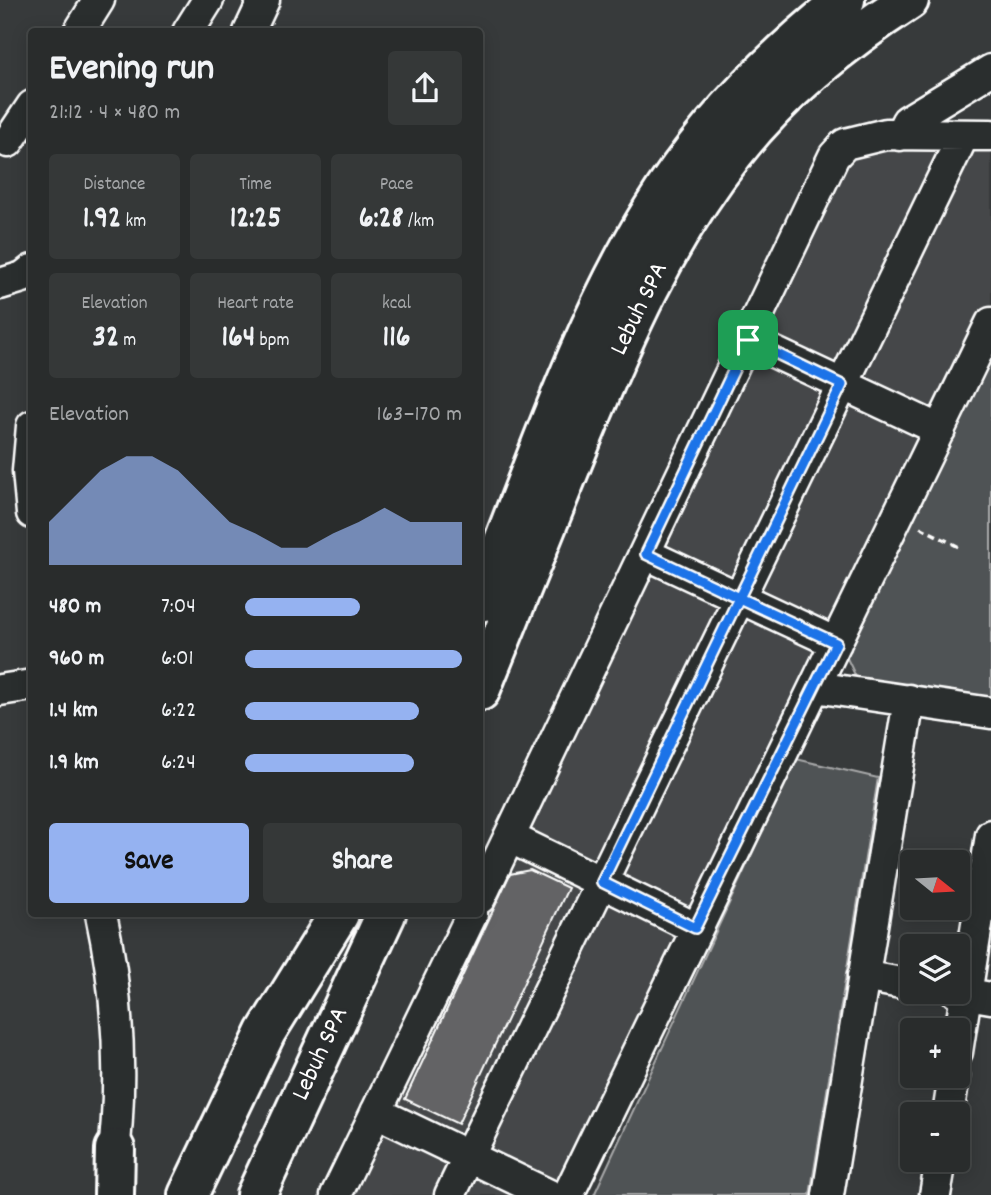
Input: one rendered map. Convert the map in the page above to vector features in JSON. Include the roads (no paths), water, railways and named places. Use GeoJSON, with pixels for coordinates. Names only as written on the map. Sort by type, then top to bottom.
{"type":"FeatureCollection","features":[{"type":"Feature","properties":{"kind":"highway","name":"Lebuh SPA"},"geometry":{"type":"LineString","coordinates":[[483,595],[587,337],[624,259],[653,208],[708,134],[756,78],[845,0]]}},
{"type":"Feature","properties":{"kind":"highway","name":"Lebuh SPA"},"geometry":{"type":"LineString","coordinates":[[483,684],[623,338],[653,276],[697,204],[734,152],[775,107],[878,20],[909,0]]}},
{"type":"Feature","properties":{"kind":"highway"},"geometry":{"type":"LineString","coordinates":[[188,1195],[266,1032],[337,917]]}},
{"type":"Feature","properties":{"kind":"highway","name":"Lebuh SPA"},"geometry":{"type":"LineString","coordinates":[[211,1195],[338,917]]}},
{"type":"Feature","properties":{"kind":"highway","name":"Lebuh SPA"},"geometry":{"type":"LineString","coordinates":[[256,1195],[385,917]]}},
{"type":"Feature","properties":{"kind":"highway"},"geometry":{"type":"LineString","coordinates":[[114,1195],[115,1149]]}},
{"type":"Feature","properties":{"kind":"street"},"geometry":{"type":"LineString","coordinates":[[82,28],[99,0]]}},
{"type":"Feature","properties":{"kind":"street"},"geometry":{"type":"LineString","coordinates":[[190,28],[208,0]]}},
{"type":"Feature","properties":{"kind":"street"},"geometry":{"type":"LineString","coordinates":[[251,28],[264,0]]}},
{"type":"Feature","properties":{"kind":"street"},"geometry":{"type":"LineString","coordinates":[[900,135],[907,121],[991,70]]}},
{"type":"Feature","properties":{"kind":"street"},"geometry":{"type":"LineString","coordinates":[[8,142],[28,112]]}},
{"type":"Feature","properties":{"kind":"street"},"geometry":{"type":"LineString","coordinates":[[450,1195],[842,385],[977,135],[886,134],[845,144],[834,156],[483,892]]}},
{"type":"Feature","properties":{"kind":"street"},"geometry":{"type":"LineString","coordinates":[[0,284],[28,273]]}},
{"type":"Feature","properties":{"kind":"street"},"geometry":{"type":"LineString","coordinates":[[568,1195],[695,928],[991,323]]}},
{"type":"Feature","properties":{"kind":"street"},"geometry":{"type":"LineString","coordinates":[[748,340],[940,430]]}},
{"type":"Feature","properties":{"kind":"street"},"geometry":{"type":"LineString","coordinates":[[646,554],[836,643]]}},
{"type":"Feature","properties":{"kind":"street"},"geometry":{"type":"LineString","coordinates":[[815,687],[991,713]]}},
{"type":"Feature","properties":{"kind":"street"},"geometry":{"type":"LineString","coordinates":[[828,1195],[909,700]]}},
{"type":"Feature","properties":{"kind":"street"},"geometry":{"type":"LineString","coordinates":[[965,1018],[971,995],[991,835]]}},
{"type":"Feature","properties":{"kind":"street"},"geometry":{"type":"LineString","coordinates":[[509,836],[695,928]]}},
{"type":"Feature","properties":{"kind":"street"},"geometry":{"type":"LineString","coordinates":[[102,917],[108,946],[118,1089],[109,1195]]}},
{"type":"Feature","properties":{"kind":"street"},"geometry":{"type":"LineString","coordinates":[[336,1195],[471,917]]}},
{"type":"Feature","properties":{"kind":"street"},"geometry":{"type":"LineString","coordinates":[[863,976],[900,983]]}},
{"type":"Feature","properties":{"kind":"street"},"geometry":{"type":"LineString","coordinates":[[376,1112],[549,1195]]}},
{"type":"Feature","properties":{"kind":"street"},"geometry":{"type":"LineString","coordinates":[[935,1195],[938,1172]]}}]}
